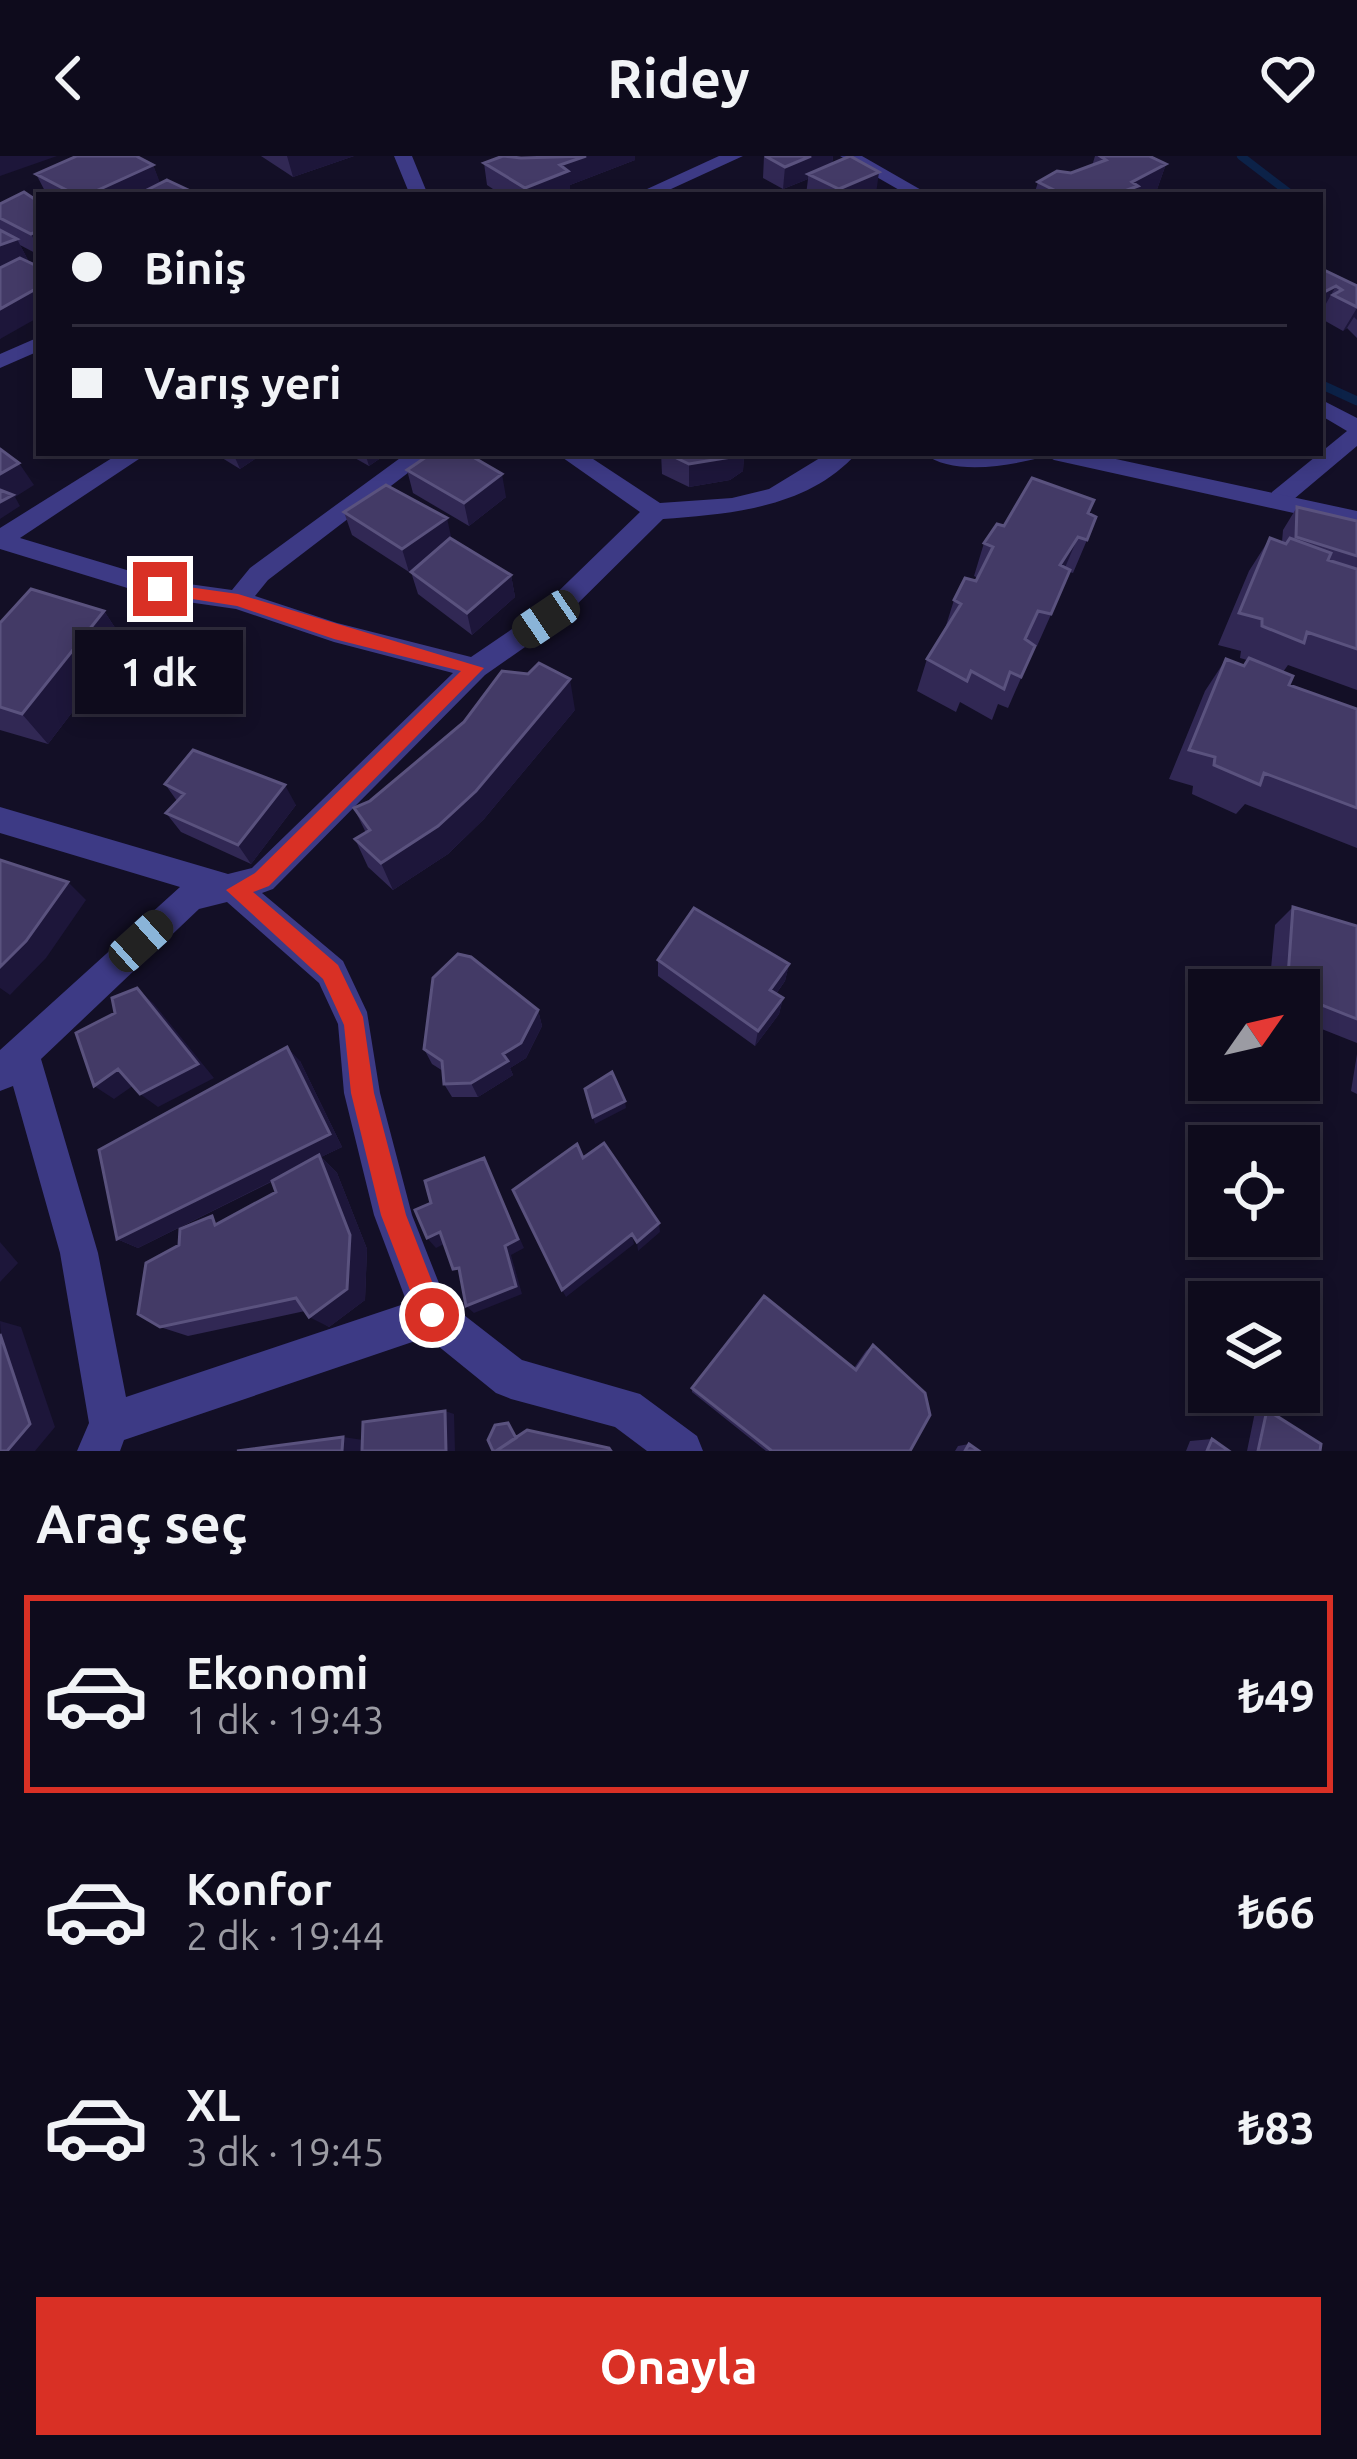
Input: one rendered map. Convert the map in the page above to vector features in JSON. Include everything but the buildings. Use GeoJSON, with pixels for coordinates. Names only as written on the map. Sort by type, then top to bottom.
{"type":"FeatureCollection","features":[{"type":"Feature","properties":{"kind":"street"},"geometry":{"type":"LineString","coordinates":[[403,156],[418,192]]}},
{"type":"Feature","properties":{"kind":"street"},"geometry":{"type":"LineString","coordinates":[[650,192],[734,156]]}},
{"type":"Feature","properties":{"kind":"street"},"geometry":{"type":"LineString","coordinates":[[849,156],[915,192]]}},
{"type":"Feature","properties":{"kind":"street"},"geometry":{"type":"LineString","coordinates":[[0,362],[36,344]]}},
{"type":"Feature","properties":{"kind":"street"},"geometry":{"type":"LineString","coordinates":[[1280,498],[1357,430],[1323,408]]}},
{"type":"Feature","properties":{"kind":"street"},"geometry":{"type":"LineString","coordinates":[[0,540],[131,456]]}},
{"type":"Feature","properties":{"kind":"street"},"geometry":{"type":"LineString","coordinates":[[238,600],[260,574],[418,456]]}},
{"type":"Feature","properties":{"kind":"street"},"geometry":{"type":"LineString","coordinates":[[573,456],[656,511],[732,506],[778,495],[840,456]]}},
{"type":"Feature","properties":{"kind":"street"},"geometry":{"type":"LineString","coordinates":[[962,456],[996,460],[1016,456]]}},
{"type":"Feature","properties":{"kind":"street"},"geometry":{"type":"LineString","coordinates":[[1069,456],[1280,498],[1357,519]]}},
{"type":"Feature","properties":{"kind":"street"},"geometry":{"type":"LineString","coordinates":[[432,1315],[104,1437],[79,1253],[11,1065],[189,898],[262,880],[475,668],[546,619],[656,511]]}},
{"type":"Feature","properties":{"kind":"street"},"geometry":{"type":"LineString","coordinates":[[0,540],[160,589],[238,600],[334,632],[475,668]]}},
{"type":"Feature","properties":{"kind":"street"},"geometry":{"type":"LineString","coordinates":[[0,820],[236,890],[331,972],[355,1024],[362,1093],[393,1215],[432,1315],[511,1378],[625,1409],[682,1451]]}},
{"type":"Feature","properties":{"kind":"waterway"},"geometry":{"type":"LineString","coordinates":[[1241,156],[1288,192]]}},
{"type":"Feature","properties":{"kind":"waterway"},"geometry":{"type":"LineString","coordinates":[[1323,385],[1357,401]]}},
{"type":"Feature","properties":{"kind":"route"},"geometry":{"type":"LineString","coordinates":[[160,589],[238,600],[334,632],[475,668],[262,880],[236,890],[331,972],[355,1024],[362,1093],[393,1215],[432,1315]]}}]}
